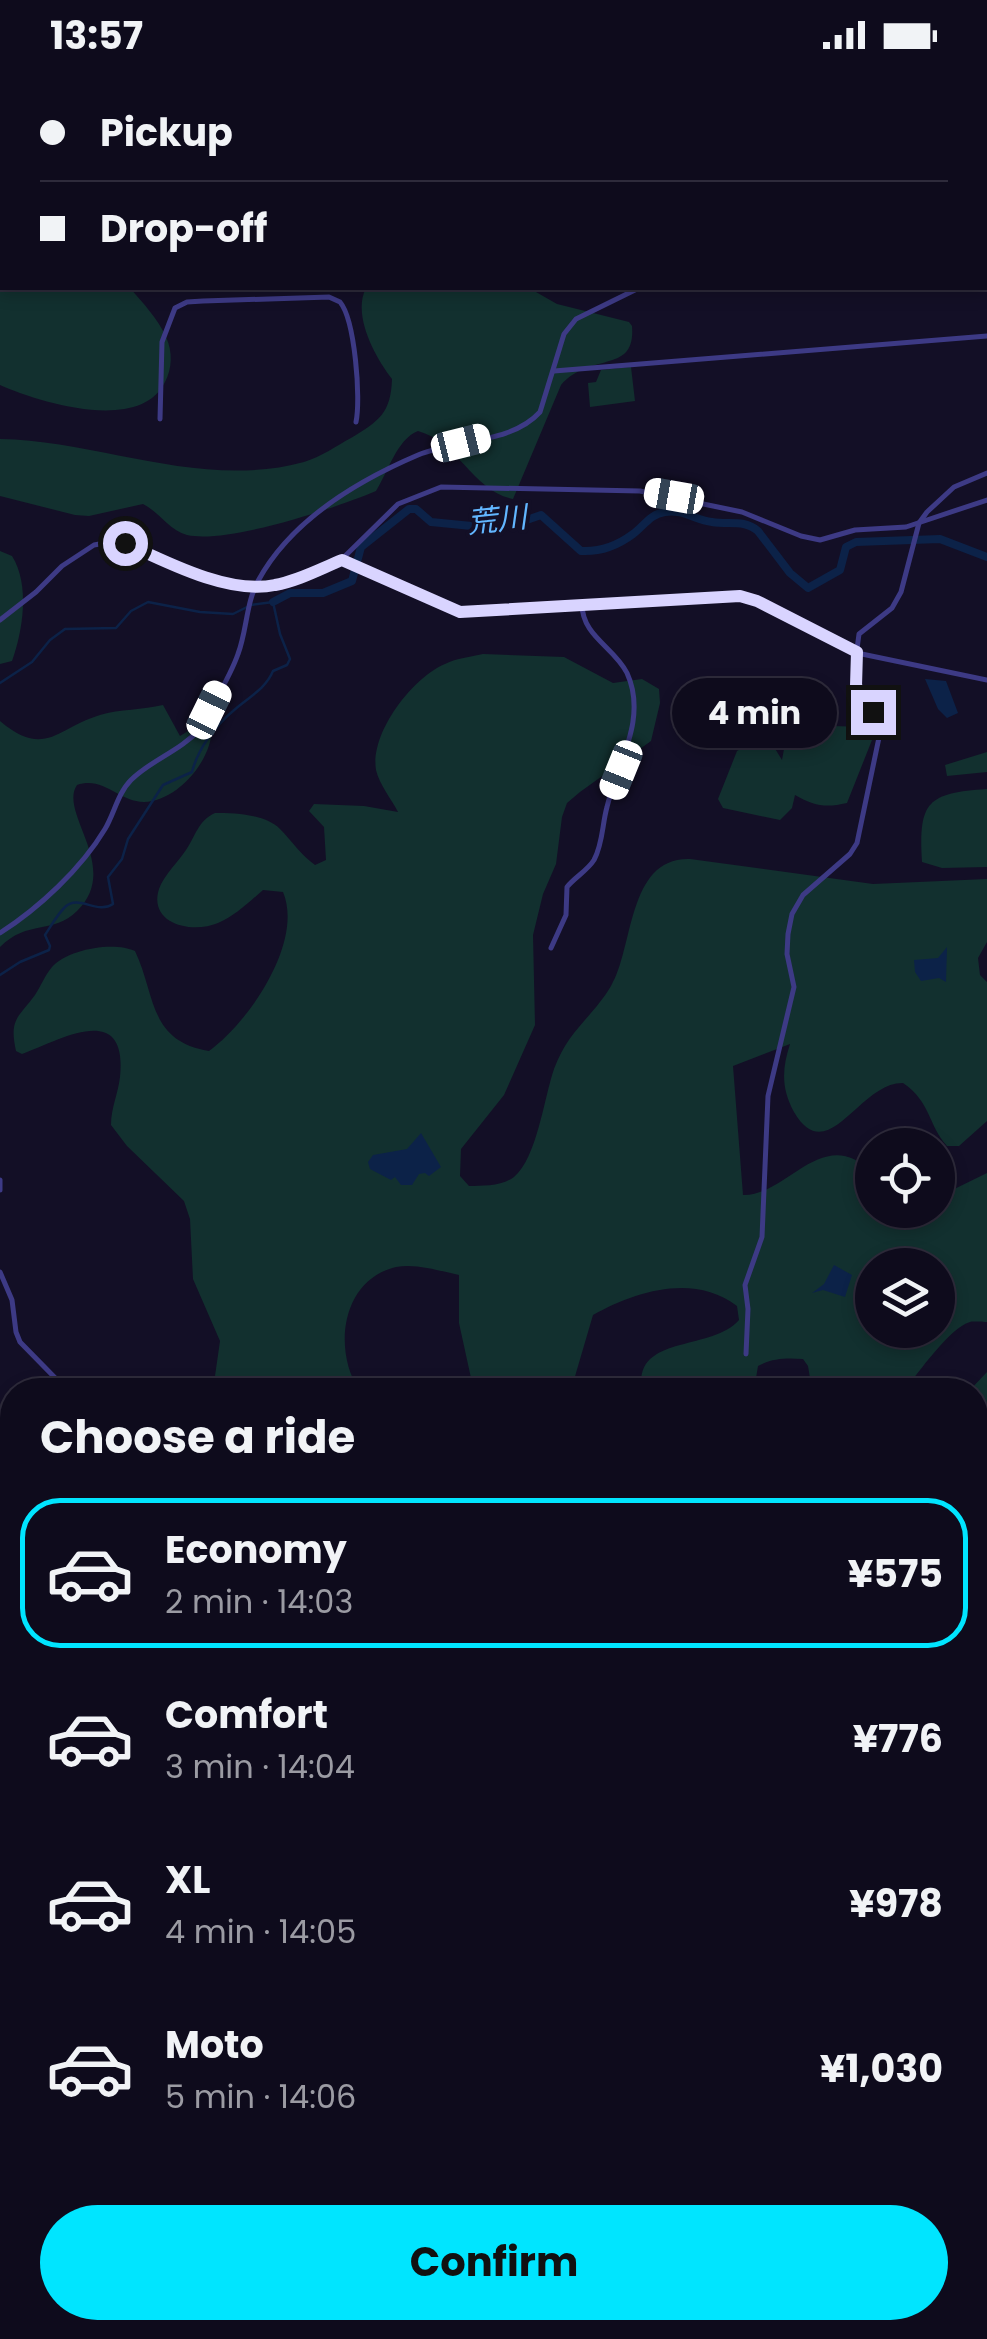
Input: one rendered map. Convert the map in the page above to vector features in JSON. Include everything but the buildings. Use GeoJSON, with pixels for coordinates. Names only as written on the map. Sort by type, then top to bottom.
{"type":"FeatureCollection","features":[{"type":"Feature","properties":{"kind":"street"},"geometry":{"type":"LineString","coordinates":[[297,290],[297,298]]}},
{"type":"Feature","properties":{"kind":"street"},"geometry":{"type":"LineString","coordinates":[[0,933],[34,909],[84,856],[105,830],[132,779],[200,729],[236,658],[255,587],[293,535],[326,505],[421,454],[530,422],[540,412],[564,334],[576,319],[634,290]]}},
{"type":"Feature","properties":{"kind":"street"},"geometry":{"type":"LineString","coordinates":[[160,419],[162,342],[175,308],[187,302],[329,297],[346,308],[355,372],[356,422]]}},
{"type":"Feature","properties":{"kind":"street"},"geometry":{"type":"LineString","coordinates":[[554,370],[987,336]]}},
{"type":"Feature","properties":{"kind":"street"},"geometry":{"type":"LineString","coordinates":[[746,1354],[745,1285],[762,1237],[766,1112],[794,987],[787,954],[792,914],[803,895],[850,854],[860,834],[881,728],[856,686],[860,634],[892,608],[919,523],[954,487],[987,474]]}},
{"type":"Feature","properties":{"kind":"street"},"geometry":{"type":"LineString","coordinates":[[0,620],[77,555],[94,545],[110,542],[125,543],[184,572],[255,587],[292,581],[345,560],[398,504],[450,486],[640,490],[742,512],[820,540],[855,530],[894,530],[987,500]]}},
{"type":"Feature","properties":{"kind":"street"},"geometry":{"type":"LineString","coordinates":[[345,560],[460,612],[740,596],[857,652],[987,680]]}},
{"type":"Feature","properties":{"kind":"street"},"geometry":{"type":"LineString","coordinates":[[550,948],[566,915],[567,888],[598,850],[608,802],[633,724],[628,676],[585,623],[582,604]]}},
{"type":"Feature","properties":{"kind":"street"},"geometry":{"type":"LineString","coordinates":[[0,1180],[0,1190]]}},
{"type":"Feature","properties":{"kind":"street"},"geometry":{"type":"LineString","coordinates":[[0,1272],[12,1300],[20,1342],[56,1378]]}},
{"type":"Feature","properties":{"kind":"green space"},"geometry":{"type":"Polygon","coordinates":[[[0,290],[132,290],[155,318],[168,343],[171,360],[165,382],[152,398],[134,407],[112,410],[62,405],[0,385],[0,290]]]}},
{"type":"Feature","properties":{"kind":"green space"},"geometry":{"type":"Polygon","coordinates":[[[365,290],[532,290],[557,304],[629,322],[631,341],[619,357],[585,368],[561,385],[513,499],[487,487],[444,445],[418,431],[399,448],[376,491],[254,530],[187,535],[143,504],[89,516],[0,496],[0,439],[76,447],[190,468],[228,470],[304,462],[328,451],[376,421],[389,400],[392,379],[373,348],[364,323],[365,290]]]}},
{"type":"Feature","properties":{"kind":"green space"},"geometry":{"type":"Polygon","coordinates":[[[631,367],[635,401],[590,407],[588,383],[596,382],[601,370],[631,367]]]}},
{"type":"Feature","properties":{"kind":"green space"},"geometry":{"type":"Polygon","coordinates":[[[0,551],[12,556],[18,568],[23,608],[12,661],[0,664],[0,551]]]}},
{"type":"Feature","properties":{"kind":"green space"},"geometry":{"type":"Polygon","coordinates":[[[483,654],[564,657],[613,683],[642,679],[659,689],[660,703],[651,741],[567,803],[556,864],[543,894],[533,935],[535,1025],[504,1095],[461,1149],[460,1176],[469,1186],[504,1182],[522,1168],[534,1142],[560,1055],[611,986],[643,888],[669,862],[690,859],[873,884],[987,879],[987,942],[978,958],[980,975],[987,982],[987,1121],[959,1146],[955,1146],[955,1128],[935,1128],[919,1098],[903,1083],[887,1086],[832,1128],[819,1132],[807,1127],[794,1112],[787,1095],[784,1070],[790,1044],[733,1066],[743,1195],[759,1193],[821,1158],[838,1155],[855,1160],[855,1228],[955,1228],[955,1189],[987,1173],[987,1322],[970,1322],[955,1331],[955,1248],[855,1248],[855,1348],[939,1348],[914,1378],[810,1378],[803,1359],[791,1359],[758,1366],[756,1378],[642,1378],[649,1360],[661,1352],[711,1337],[739,1320],[737,1306],[720,1296],[684,1288],[646,1293],[593,1315],[575,1378],[471,1378],[459,1323],[459,1275],[412,1266],[378,1274],[353,1301],[345,1337],[353,1378],[215,1378],[220,1341],[193,1279],[190,1219],[184,1201],[127,1146],[111,1125],[120,1077],[120,1053],[113,1039],[103,1032],[88,1031],[22,1054],[16,1051],[16,1020],[59,961],[80,951],[115,947],[135,951],[157,1014],[175,1037],[209,1051],[225,1038],[256,1001],[279,957],[286,934],[283,892],[263,890],[218,923],[185,926],[160,911],[157,901],[164,879],[201,824],[215,813],[249,815],[274,824],[315,865],[326,860],[324,827],[309,811],[314,804],[398,812],[376,770],[376,755],[396,708],[432,671],[454,660],[483,654]]]}},
{"type":"Feature","properties":{"kind":"green space"},"geometry":{"type":"Polygon","coordinates":[[[163,705],[180,736],[211,717],[212,731],[203,759],[184,784],[158,799],[144,802],[103,786],[77,785],[73,797],[75,810],[92,859],[89,894],[68,918],[20,933],[0,947],[0,721],[15,732],[40,739],[100,715],[163,705]]]}},
{"type":"Feature","properties":{"kind":"green space"},"geometry":{"type":"Polygon","coordinates":[[[800,725],[865,727],[872,740],[847,803],[820,805],[795,795],[792,808],[780,820],[723,808],[718,799],[737,751],[754,741],[774,747],[782,760],[784,749],[800,725]]]}},
{"type":"Feature","properties":{"kind":"green space"},"geometry":{"type":"Polygon","coordinates":[[[987,752],[987,772],[947,776],[945,765],[987,752]]]}},
{"type":"Feature","properties":{"kind":"green space"},"geometry":{"type":"Polygon","coordinates":[[[987,789],[987,867],[942,868],[922,862],[922,825],[931,804],[951,794],[987,789]]]}},
{"type":"Feature","properties":{"kind":"water"},"geometry":{"type":"Polygon","coordinates":[[[925,679],[946,681],[958,713],[947,718],[938,709],[925,679]]]}},
{"type":"Feature","properties":{"kind":"water"},"geometry":{"type":"Polygon","coordinates":[[[947,947],[946,982],[939,978],[921,981],[914,960],[938,958],[947,947]]]}},
{"type":"Feature","properties":{"kind":"water"},"geometry":{"type":"Polygon","coordinates":[[[421,1133],[441,1167],[429,1176],[419,1174],[412,1185],[401,1185],[395,1177],[391,1180],[370,1169],[368,1162],[373,1155],[407,1149],[421,1133]]]}},
{"type":"Feature","properties":{"kind":"water"},"geometry":{"type":"Polygon","coordinates":[[[834,1265],[852,1275],[845,1297],[823,1290],[812,1293],[824,1284],[834,1265]]]}},
{"type":"Feature","properties":{"kind":"waterway","name":"荒川"},"geometry":{"type":"LineString","coordinates":[[273,602],[290,593],[323,593],[352,581],[361,547],[409,509],[416,509],[431,522],[482,527],[518,523],[541,515],[581,551],[615,545],[665,512],[742,524],[758,531],[790,573],[808,588],[840,570],[846,547],[856,542],[940,539],[987,557]]}},
{"type":"Feature","properties":{"kind":"waterway"},"geometry":{"type":"LineString","coordinates":[[0,683],[32,662],[65,629],[116,628],[131,611],[148,602],[233,614],[251,605],[273,602],[290,659],[219,724],[192,772],[163,785],[108,877],[113,904],[101,907],[76,903],[65,907],[45,935],[49,950],[0,975]]}},
{"type":"Feature","properties":{"kind":"route"},"geometry":{"type":"LineString","coordinates":[[125,543],[184,572],[255,587],[292,581],[342,560],[460,612],[740,596],[857,652],[856,686],[873,712]]}}]}
